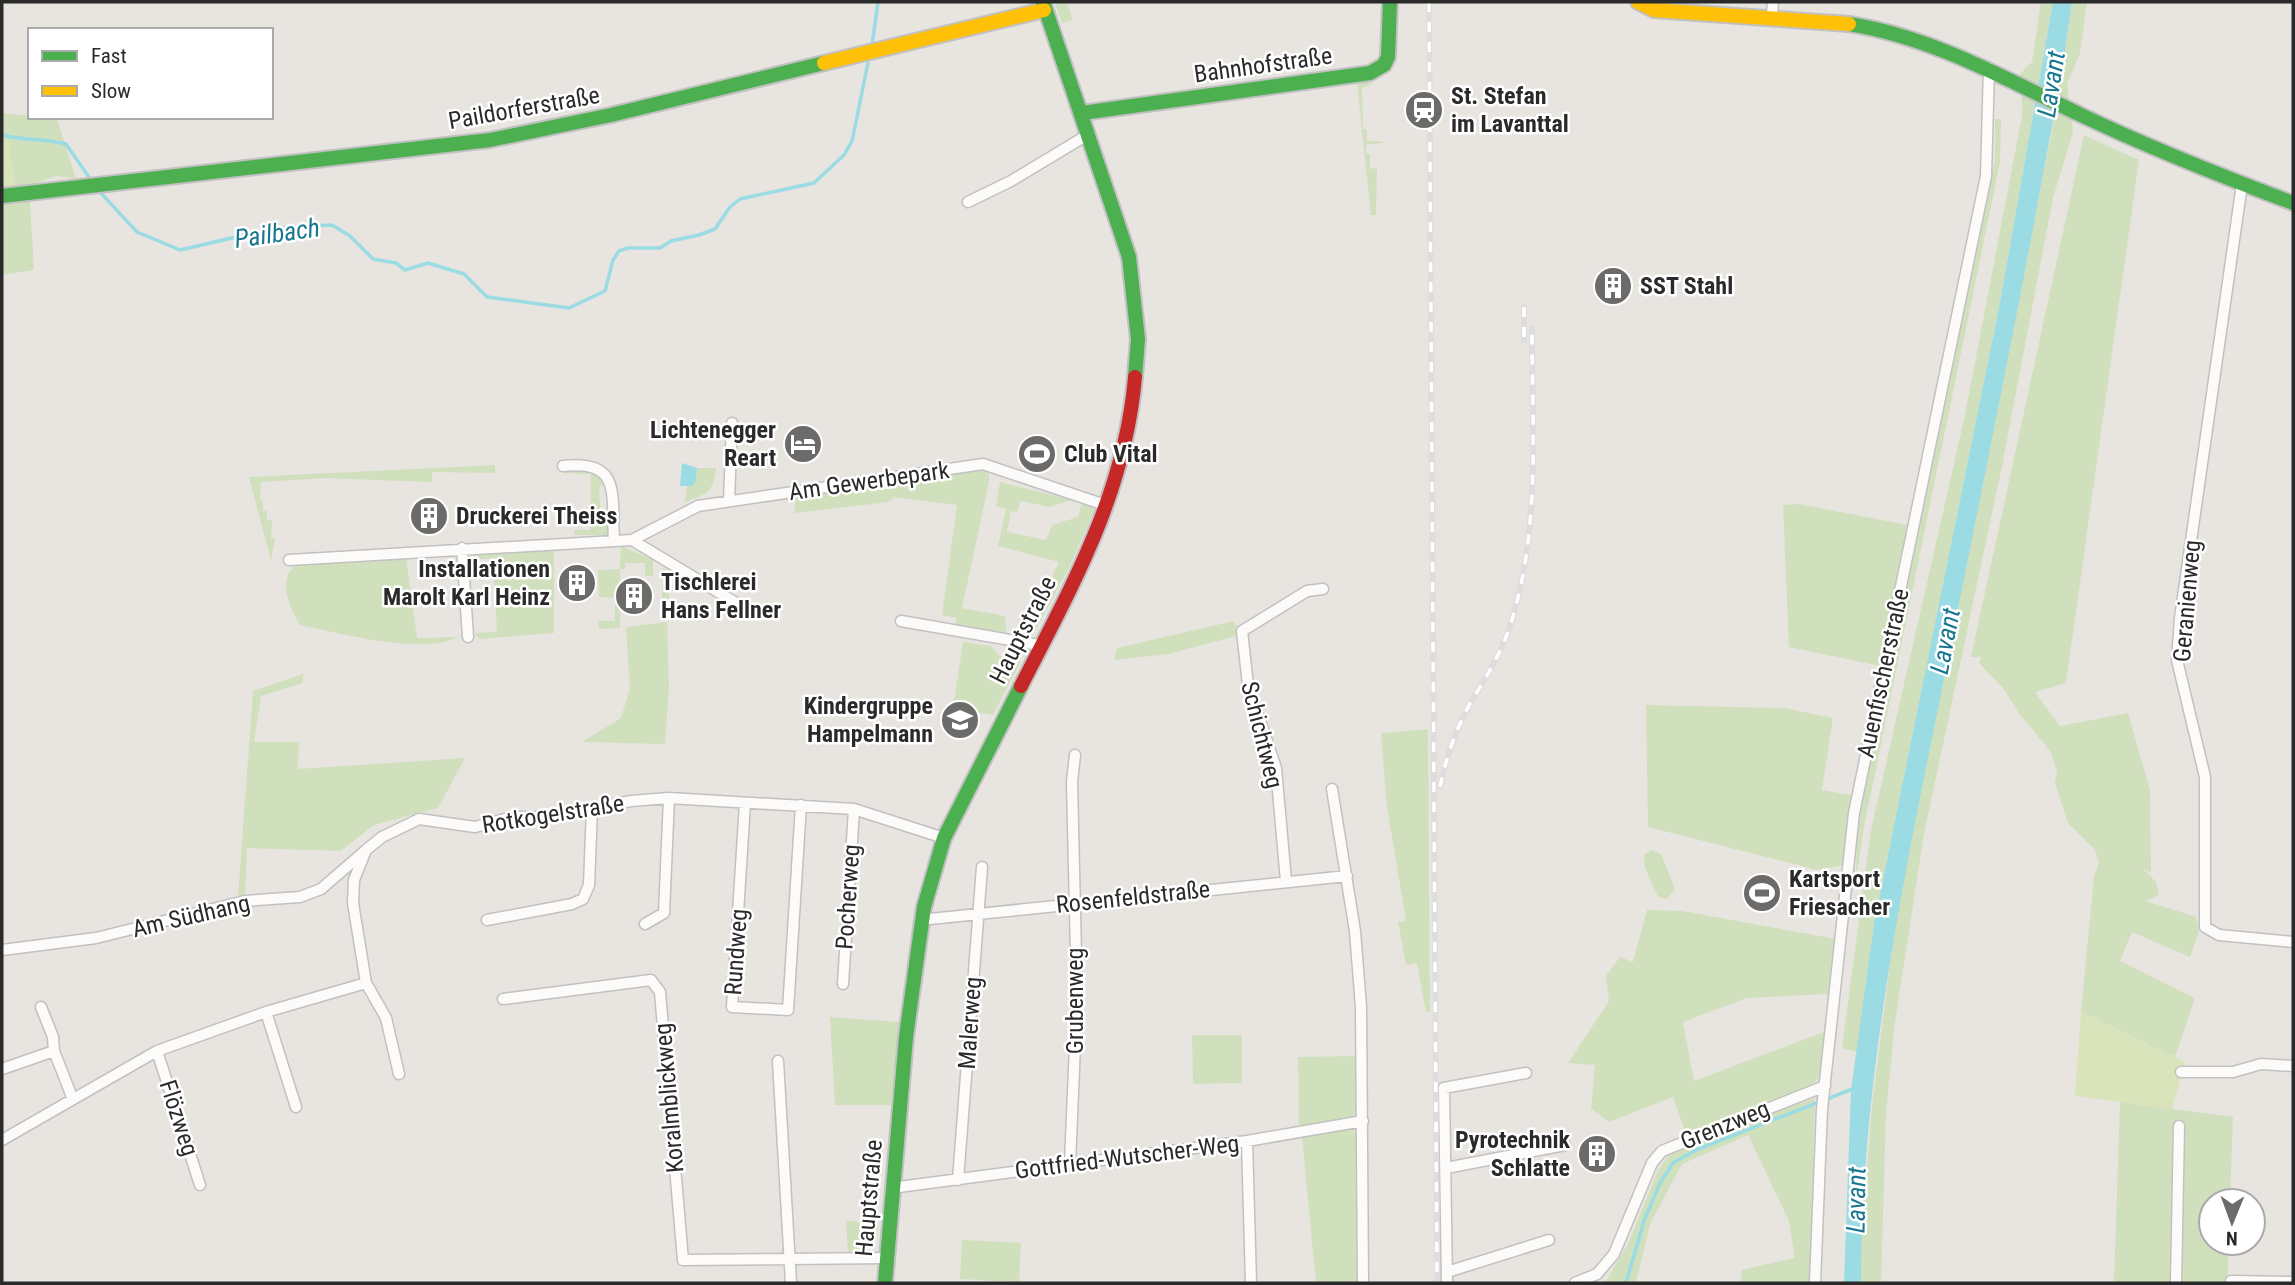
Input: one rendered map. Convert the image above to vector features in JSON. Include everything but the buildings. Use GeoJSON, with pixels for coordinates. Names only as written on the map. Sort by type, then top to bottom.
{"type":"FeatureCollection","features":[{"type":"Feature","properties":{"kind":"street","name":"Bahnhofstraße"},"geometry":{"type":"LineString","coordinates":[[1082,113],[1370,73],[1379,68],[1388,57],[1390,2]]}},
{"type":"Feature","properties":{"kind":"street"},"geometry":{"type":"LineString","coordinates":[[1638,2],[1654,10],[1706,14],[1772,8],[1884,31],[1948,51],[1989,68],[2078,113],[2242,184],[2293,203]]}},
{"type":"Feature","properties":{"kind":"street","name":"Hauptstraße"},"geometry":{"type":"LineString","coordinates":[[885,1283],[891,1188],[920,920],[944,838],[1039,645],[1076,577],[1108,506],[1131,421],[1138,339],[1129,257],[1082,113],[1043,6]]}},
{"type":"Feature","properties":{"kind":"street","name":"Paildorferstraße"},"geometry":{"type":"LineString","coordinates":[[2,196],[490,141],[611,115],[1043,6]]}},
{"type":"Feature","properties":{"kind":"street","name":"Auenfischerstraße"},"geometry":{"type":"LineString","coordinates":[[1815,1283],[1822,1109],[1854,813],[1986,176],[1989,68]]}},
{"type":"Feature","properties":{"kind":"street"},"geometry":{"type":"LineString","coordinates":[[968,202],[1011,181],[1089,134]]}},
{"type":"Feature","properties":{"kind":"street","name":"Geranienweg"},"geometry":{"type":"LineString","coordinates":[[2242,184],[2176,660],[2205,777],[2205,928],[2219,935],[2293,942]]}},
{"type":"Feature","properties":{"kind":"street"},"geometry":{"type":"LineString","coordinates":[[729,501],[732,423]]}},
{"type":"Feature","properties":{"kind":"street","name":"Am Gewerbepark"},"geometry":{"type":"LineString","coordinates":[[289,560],[632,540],[698,506],[983,464],[1108,506]]}},
{"type":"Feature","properties":{"kind":"street"},"geometry":{"type":"LineString","coordinates":[[563,466],[594,466],[606,473],[610,484],[614,541]]}},
{"type":"Feature","properties":{"kind":"street"},"geometry":{"type":"LineString","coordinates":[[632,540],[738,604]]}},
{"type":"Feature","properties":{"kind":"street"},"geometry":{"type":"LineString","coordinates":[[462,548],[468,637]]}},
{"type":"Feature","properties":{"kind":"street","name":"Schichtweg"},"geometry":{"type":"LineString","coordinates":[[1286,881],[1276,768],[1248,685],[1242,631],[1307,591],[1323,589]]}},
{"type":"Feature","properties":{"kind":"street"},"geometry":{"type":"LineString","coordinates":[[901,621],[1039,645]]}},
{"type":"Feature","properties":{"kind":"street","name":"Grubenweg"},"geometry":{"type":"LineString","coordinates":[[1070,1163],[1077,998],[1072,782],[1075,755]]}},
{"type":"Feature","properties":{"kind":"street"},"geometry":{"type":"LineString","coordinates":[[1332,789],[1347,876],[1361,1007],[1363,1283]]}},
{"type":"Feature","properties":{"kind":"street"},"geometry":{"type":"LineString","coordinates":[[645,925],[664,913],[669,798]]}},
{"type":"Feature","properties":{"kind":"street","name":"Rotkogelstraße"},"geometry":{"type":"LineString","coordinates":[[366,850],[382,837],[419,819],[475,827],[513,817],[549,817],[592,808],[669,798],[854,809],[944,838]]}},
{"type":"Feature","properties":{"kind":"street","name":"Rundweg"},"geometry":{"type":"LineString","coordinates":[[745,803],[732,1007],[788,1010],[801,805]]}},
{"type":"Feature","properties":{"kind":"street"},"geometry":{"type":"LineString","coordinates":[[487,920],[572,904],[583,899],[589,885],[592,808]]}},
{"type":"Feature","properties":{"kind":"street","name":"Pocherweg"},"geometry":{"type":"LineString","coordinates":[[843,984],[854,809]]}},
{"type":"Feature","properties":{"kind":"street"},"geometry":{"type":"LineString","coordinates":[[366,850],[353,891],[366,983],[386,1018],[399,1074]]}},
{"type":"Feature","properties":{"kind":"street","name":"Am Südhang"},"geometry":{"type":"LineString","coordinates":[[2,950],[96,938],[245,901],[300,897],[321,889],[366,850]]}},
{"type":"Feature","properties":{"kind":"street","name":"Malerweg"},"geometry":{"type":"LineString","coordinates":[[958,1180],[982,867]]}},
{"type":"Feature","properties":{"kind":"street","name":"Rosenfeldstraße"},"geometry":{"type":"LineString","coordinates":[[920,920],[1347,876]]}},
{"type":"Feature","properties":{"kind":"street","name":"Koralmblickweg"},"geometry":{"type":"LineString","coordinates":[[503,999],[651,980],[660,992],[683,1260],[887,1258]]}},
{"type":"Feature","properties":{"kind":"street"},"geometry":{"type":"LineString","coordinates":[[2,1140],[72,1097],[157,1051],[266,1012],[366,983]]}},
{"type":"Feature","properties":{"kind":"street"},"geometry":{"type":"LineString","coordinates":[[41,1007],[72,1097]]}},
{"type":"Feature","properties":{"kind":"street"},"geometry":{"type":"LineString","coordinates":[[266,1012],[296,1107]]}},
{"type":"Feature","properties":{"kind":"street"},"geometry":{"type":"LineString","coordinates":[[2,1069],[54,1051]]}},
{"type":"Feature","properties":{"kind":"street","name":"Flözweg"},"geometry":{"type":"LineString","coordinates":[[157,1051],[200,1185]]}},
{"type":"Feature","properties":{"kind":"street"},"geometry":{"type":"LineString","coordinates":[[778,1061],[791,1283]]}},
{"type":"Feature","properties":{"kind":"street"},"geometry":{"type":"LineString","coordinates":[[2181,1072],[2233,1073],[2261,1064],[2293,1066]]}},
{"type":"Feature","properties":{"kind":"street"},"geometry":{"type":"LineString","coordinates":[[1526,1073],[1444,1088],[1447,1278],[1549,1240]]}},
{"type":"Feature","properties":{"kind":"street","name":"Grenzweg"},"geometry":{"type":"LineString","coordinates":[[1575,1283],[1597,1274],[1614,1254],[1652,1163],[1662,1152],[1824,1089]]}},
{"type":"Feature","properties":{"kind":"street","name":"Gottfried-Wutscher-Weg"},"geometry":{"type":"LineString","coordinates":[[891,1188],[1247,1141],[1363,1121]]}},
{"type":"Feature","properties":{"kind":"street"},"geometry":{"type":"LineString","coordinates":[[2176,1283],[2179,1126]]}},
{"type":"Feature","properties":{"kind":"street"},"geometry":{"type":"LineString","coordinates":[[1247,1141],[1251,1283]]}},
{"type":"Feature","properties":{"kind":"street"},"geometry":{"type":"LineString","coordinates":[[1446,1168],[1564,1145]]}},
{"type":"Feature","properties":{"kind":"street"},"geometry":{"type":"LineString","coordinates":[[2231,1281],[2293,1282]]}},
{"type":"Feature","properties":{"kind":"green space"},"geometry":{"type":"Polygon","coordinates":[[[1055,2],[1067,2],[1073,20],[1062,23],[1055,2]]]}},
{"type":"Feature","properties":{"kind":"green space"},"geometry":{"type":"Polygon","coordinates":[[[2041,2],[2053,2],[1999,308],[1874,924],[1857,1052],[1842,1048],[1871,830],[1965,415],[2022,116],[2021,73],[2032,62],[2041,2]]]}},
{"type":"Feature","properties":{"kind":"green space"},"geometry":{"type":"Polygon","coordinates":[[[2072,2],[2087,2],[2080,53],[2067,84],[2073,132],[2053,198],[2002,466],[1924,834],[1895,1022],[1886,1112],[1881,1283],[1861,1283],[1861,1237],[1872,1107],[1896,915],[2051,136],[2072,2]]]}},
{"type":"Feature","properties":{"kind":"green space"},"geometry":{"type":"Polygon","coordinates":[[[1357,83],[1375,83],[1362,88],[1363,129],[1367,129],[1367,141],[1388,142],[1366,145],[1366,154],[1370,154],[1370,168],[1377,169],[1376,215],[1371,215],[1357,83]]]}},
{"type":"Feature","properties":{"kind":"green space"},"geometry":{"type":"Polygon","coordinates":[[[2,113],[28,116],[28,119],[57,119],[76,179],[56,176],[29,186],[34,270],[2,275],[2,113]]]}},
{"type":"Feature","properties":{"kind":"green space"},"geometry":{"type":"Polygon","coordinates":[[[1995,119],[2001,119],[2000,162],[1864,827],[1855,886],[1858,821],[1995,160],[1995,119]]]}},
{"type":"Feature","properties":{"kind":"green space"},"geometry":{"type":"Polygon","coordinates":[[[2084,135],[2139,160],[2066,683],[2035,692],[2060,726],[2128,713],[2150,790],[2151,872],[2143,869],[2156,882],[2159,895],[2146,901],[2196,917],[2199,932],[2190,957],[2132,932],[2120,961],[2195,998],[2175,1057],[2081,1012],[2094,877],[2099,862],[2095,850],[2068,823],[2055,783],[2057,771],[2050,751],[2018,712],[2003,688],[1979,663],[1981,657],[1971,657],[2084,135]]]}},
{"type":"Feature","properties":{"kind":"green space"},"geometry":{"type":"Polygon","coordinates":[[[2,138],[8,139],[16,186],[2,188],[2,138]]]}},
{"type":"Feature","properties":{"kind":"green space"},"geometry":{"type":"Polygon","coordinates":[[[495,465],[495,473],[432,472],[432,482],[324,478],[261,482],[260,500],[263,501],[263,511],[267,511],[267,520],[272,520],[271,538],[275,538],[271,560],[249,477],[495,465]]]}},
{"type":"Feature","properties":{"kind":"green space"},"geometry":{"type":"Polygon","coordinates":[[[697,468],[716,468],[713,482],[704,494],[685,502],[687,487],[696,481],[697,468]]]}},
{"type":"Feature","properties":{"kind":"green space"},"geometry":{"type":"Polygon","coordinates":[[[565,469],[589,471],[606,485],[599,486],[601,522],[609,522],[609,535],[574,535],[575,530],[590,530],[591,474],[563,473],[565,469]]]}},
{"type":"Feature","properties":{"kind":"green space"},"geometry":{"type":"Polygon","coordinates":[[[973,470],[989,471],[989,482],[962,608],[1005,616],[1006,632],[955,626],[956,618],[942,615],[957,505],[894,497],[889,502],[794,513],[796,498],[973,470]]]}},
{"type":"Feature","properties":{"kind":"green space"},"geometry":{"type":"Polygon","coordinates":[[[1000,482],[1072,500],[1050,507],[1021,501],[1017,512],[1011,511],[1007,532],[1046,540],[1052,525],[1078,517],[1081,505],[1095,509],[1070,566],[1033,635],[1023,636],[1015,632],[1019,619],[1032,621],[1059,562],[998,546],[1006,509],[996,506],[1000,482]]]}},
{"type":"Feature","properties":{"kind":"green space"},"geometry":{"type":"Polygon","coordinates":[[[1799,504],[1908,525],[1880,666],[1789,647],[1783,505],[1799,504]]]}},
{"type":"Feature","properties":{"kind":"green space"},"geometry":{"type":"Polygon","coordinates":[[[621,546],[653,560],[653,576],[645,576],[645,563],[625,563],[625,569],[620,569],[621,546]]]}},
{"type":"Feature","properties":{"kind":"green space"},"geometry":{"type":"Polygon","coordinates":[[[554,548],[554,633],[479,639],[475,633],[497,632],[493,559],[475,559],[478,554],[554,548]]]}},
{"type":"Feature","properties":{"kind":"green space"},"geometry":{"type":"Polygon","coordinates":[[[406,556],[417,638],[458,637],[443,642],[403,644],[300,625],[292,610],[286,584],[287,576],[298,564],[406,556]]]}},
{"type":"Feature","properties":{"kind":"green space"},"geometry":{"type":"Polygon","coordinates":[[[663,568],[669,571],[669,619],[661,620],[663,568]]]}},
{"type":"Feature","properties":{"kind":"green space"},"geometry":{"type":"Polygon","coordinates":[[[620,569],[620,628],[599,629],[598,621],[615,621],[615,598],[599,597],[598,570],[620,569]]]}},
{"type":"Feature","properties":{"kind":"green space"},"geometry":{"type":"Polygon","coordinates":[[[1234,621],[1240,635],[1169,654],[1114,660],[1117,648],[1234,621]]]}},
{"type":"Feature","properties":{"kind":"green space"},"geometry":{"type":"Polygon","coordinates":[[[667,622],[669,689],[665,744],[582,742],[621,718],[630,688],[626,627],[667,622]]]}},
{"type":"Feature","properties":{"kind":"green space"},"geometry":{"type":"Polygon","coordinates":[[[963,642],[991,646],[999,656],[1021,661],[993,715],[953,708],[963,642]]]}},
{"type":"Feature","properties":{"kind":"green space"},"geometry":{"type":"Polygon","coordinates":[[[303,674],[303,683],[261,696],[254,742],[299,742],[298,769],[465,758],[438,808],[374,825],[341,851],[247,848],[245,897],[238,898],[253,691],[303,674]]]}},
{"type":"Feature","properties":{"kind":"green space"},"geometry":{"type":"Polygon","coordinates":[[[1646,705],[1784,708],[1833,718],[1822,790],[1851,795],[1844,865],[1817,870],[1648,827],[1646,705]]]}},
{"type":"Feature","properties":{"kind":"green space"},"geometry":{"type":"Polygon","coordinates":[[[1428,729],[1430,1012],[1426,1012],[1417,963],[1406,965],[1398,922],[1406,921],[1387,807],[1381,733],[1428,729]]]}},
{"type":"Feature","properties":{"kind":"green space"},"geometry":{"type":"Polygon","coordinates":[[[1652,850],[1661,854],[1675,889],[1667,899],[1658,897],[1645,868],[1644,855],[1652,850]]]}},
{"type":"Feature","properties":{"kind":"green space"},"geometry":{"type":"Polygon","coordinates":[[[1647,910],[1682,911],[1836,939],[1829,994],[1747,998],[1683,1022],[1694,1081],[1824,1032],[1819,1078],[1811,1086],[1686,1134],[1673,1097],[1609,1122],[1591,1109],[1595,1065],[1568,1063],[1609,1001],[1606,976],[1620,957],[1633,962],[1647,910]]]}},
{"type":"Feature","properties":{"kind":"green space"},"geometry":{"type":"Polygon","coordinates":[[[2081,1012],[2185,1062],[2172,1109],[2075,1096],[2081,1012]]]}},
{"type":"Feature","properties":{"kind":"green space"},"geometry":{"type":"Polygon","coordinates":[[[830,1017],[899,1022],[891,1105],[835,1105],[830,1017]]]}},
{"type":"Feature","properties":{"kind":"green space"},"geometry":{"type":"Polygon","coordinates":[[[1192,1035],[1242,1035],[1242,1083],[1193,1084],[1192,1035]]]}},
{"type":"Feature","properties":{"kind":"green space"},"geometry":{"type":"Polygon","coordinates":[[[1358,1056],[1358,1109],[1352,1117],[1299,1127],[1298,1057],[1358,1056]]]}},
{"type":"Feature","properties":{"kind":"green space"},"geometry":{"type":"Polygon","coordinates":[[[1815,1098],[1810,1283],[1742,1283],[1741,1270],[1795,1258],[1789,1221],[1748,1135],[1682,1164],[1650,1224],[1636,1283],[1605,1283],[1628,1244],[1657,1173],[1668,1155],[1693,1142],[1815,1098]]]}},
{"type":"Feature","properties":{"kind":"green space"},"geometry":{"type":"Polygon","coordinates":[[[2120,1102],[2233,1117],[2230,1187],[2197,1187],[2197,1257],[2228,1257],[2227,1283],[2114,1283],[2120,1102]]]}},
{"type":"Feature","properties":{"kind":"green space"},"geometry":{"type":"Polygon","coordinates":[[[1352,1128],[1358,1135],[1359,1283],[1316,1283],[1302,1136],[1352,1128]]]}},
{"type":"Feature","properties":{"kind":"green space"},"geometry":{"type":"Polygon","coordinates":[[[846,1220],[878,1225],[877,1238],[860,1251],[848,1252],[846,1220]]]}},
{"type":"Feature","properties":{"kind":"green space"},"geometry":{"type":"Polygon","coordinates":[[[962,1240],[1021,1243],[1019,1282],[960,1279],[962,1240]]]}},
{"type":"Feature","properties":{"kind":"water","name":"Lavant"},"geometry":{"type":"Polygon","coordinates":[[[2053,2],[2072,2],[2063,64],[1898,916],[1868,1136],[1861,1283],[1844,1283],[1851,1090],[1874,924],[1999,308],[2053,2]]]}},
{"type":"Feature","properties":{"kind":"water"},"geometry":{"type":"Polygon","coordinates":[[[682,463],[697,468],[696,481],[692,486],[680,486],[682,463]]]}},
{"type":"Feature","properties":{"kind":"waterway","name":"Pailbach"},"geometry":{"type":"LineString","coordinates":[[872,45],[878,2]]}},
{"type":"Feature","properties":{"kind":"waterway","name":"Pailbach"},"geometry":{"type":"LineString","coordinates":[[99,191],[137,232],[180,250],[275,228],[332,225],[350,236],[373,259],[396,263],[405,270],[428,263],[464,274],[487,297],[569,308],[605,291],[613,260],[619,251],[628,248],[660,248],[671,241],[699,235],[715,229],[730,207],[740,199],[814,183],[844,155],[852,141],[868,63]]}},
{"type":"Feature","properties":{"kind":"waterway","name":"Pailbach"},"geometry":{"type":"LineString","coordinates":[[2,135],[66,144],[91,180]]}},
{"type":"Feature","properties":{"kind":"waterway"},"geometry":{"type":"LineString","coordinates":[[1626,1283],[1644,1221],[1660,1183],[1673,1163],[1696,1150],[1855,1088]]}},
{"type":"Feature","properties":{"kind":"railway"},"geometry":{"type":"LineString","coordinates":[[1429,2],[1437,1283]]}},
{"type":"Feature","properties":{"kind":"railway"},"geometry":{"type":"LineString","coordinates":[[1524,307],[1524,340]]}},
{"type":"Feature","properties":{"kind":"railway"},"geometry":{"type":"LineString","coordinates":[[1440,787],[1456,733],[1502,646],[1520,590],[1527,553],[1533,479],[1532,329]]}},
{"type":"Feature","properties":{"kind":"traffic: fast"},"geometry":{"type":"LineString","coordinates":[[1043,2],[1129,257],[1138,339],[1135,377]]}},
{"type":"Feature","properties":{"kind":"traffic: fast"},"geometry":{"type":"LineString","coordinates":[[1082,113],[1370,73],[1384,65],[1388,57],[1390,2]]}},
{"type":"Feature","properties":{"kind":"traffic: fast"},"geometry":{"type":"LineString","coordinates":[[1849,24],[1880,30],[1939,49],[2133,139],[2293,203]]}},
{"type":"Feature","properties":{"kind":"traffic: fast"},"geometry":{"type":"LineString","coordinates":[[2,196],[490,140],[611,115],[824,63]]}},
{"type":"Feature","properties":{"kind":"traffic: fast"},"geometry":{"type":"LineString","coordinates":[[885,1283],[906,1037],[924,907],[944,838],[1021,686]]}},
{"type":"Feature","properties":{"kind":"traffic: slow"},"geometry":{"type":"LineString","coordinates":[[1638,2],[1654,10],[1849,24]]}},
{"type":"Feature","properties":{"kind":"traffic: slow"},"geometry":{"type":"LineString","coordinates":[[824,63],[1044,10]]}},
{"type":"Feature","properties":{"kind":"traffic: jam"},"geometry":{"type":"LineString","coordinates":[[1021,686],[1094,537],[1120,460],[1135,377]]}},
{"type":"Feature","properties":{"kind":"place","name":"St. Stefan im Lavanttal"},"geometry":{"type":"Point","coordinates":[1424,110]}},
{"type":"Feature","properties":{"kind":"place","name":"SST Stahl"},"geometry":{"type":"Point","coordinates":[1613,286]}},
{"type":"Feature","properties":{"kind":"place","name":"Lichtenegger Reart"},"geometry":{"type":"Point","coordinates":[803,444]}},
{"type":"Feature","properties":{"kind":"place","name":"Club Vital"},"geometry":{"type":"Point","coordinates":[1037,454]}},
{"type":"Feature","properties":{"kind":"place","name":"Druckerei Theiss"},"geometry":{"type":"Point","coordinates":[429,516]}},
{"type":"Feature","properties":{"kind":"place","name":"Installationen Marolt Karl Heinz"},"geometry":{"type":"Point","coordinates":[577,583]}},
{"type":"Feature","properties":{"kind":"place","name":"Tischlerei Hans Fellner"},"geometry":{"type":"Point","coordinates":[634,596]}},
{"type":"Feature","properties":{"kind":"place","name":"Kindergruppe Hampelmann"},"geometry":{"type":"Point","coordinates":[960,720]}},
{"type":"Feature","properties":{"kind":"place","name":"Kartsport Friesacher"},"geometry":{"type":"Point","coordinates":[1762,893]}},
{"type":"Feature","properties":{"kind":"place","name":"Pyrotechnik Schlatte"},"geometry":{"type":"Point","coordinates":[1597,1154]}}]}
